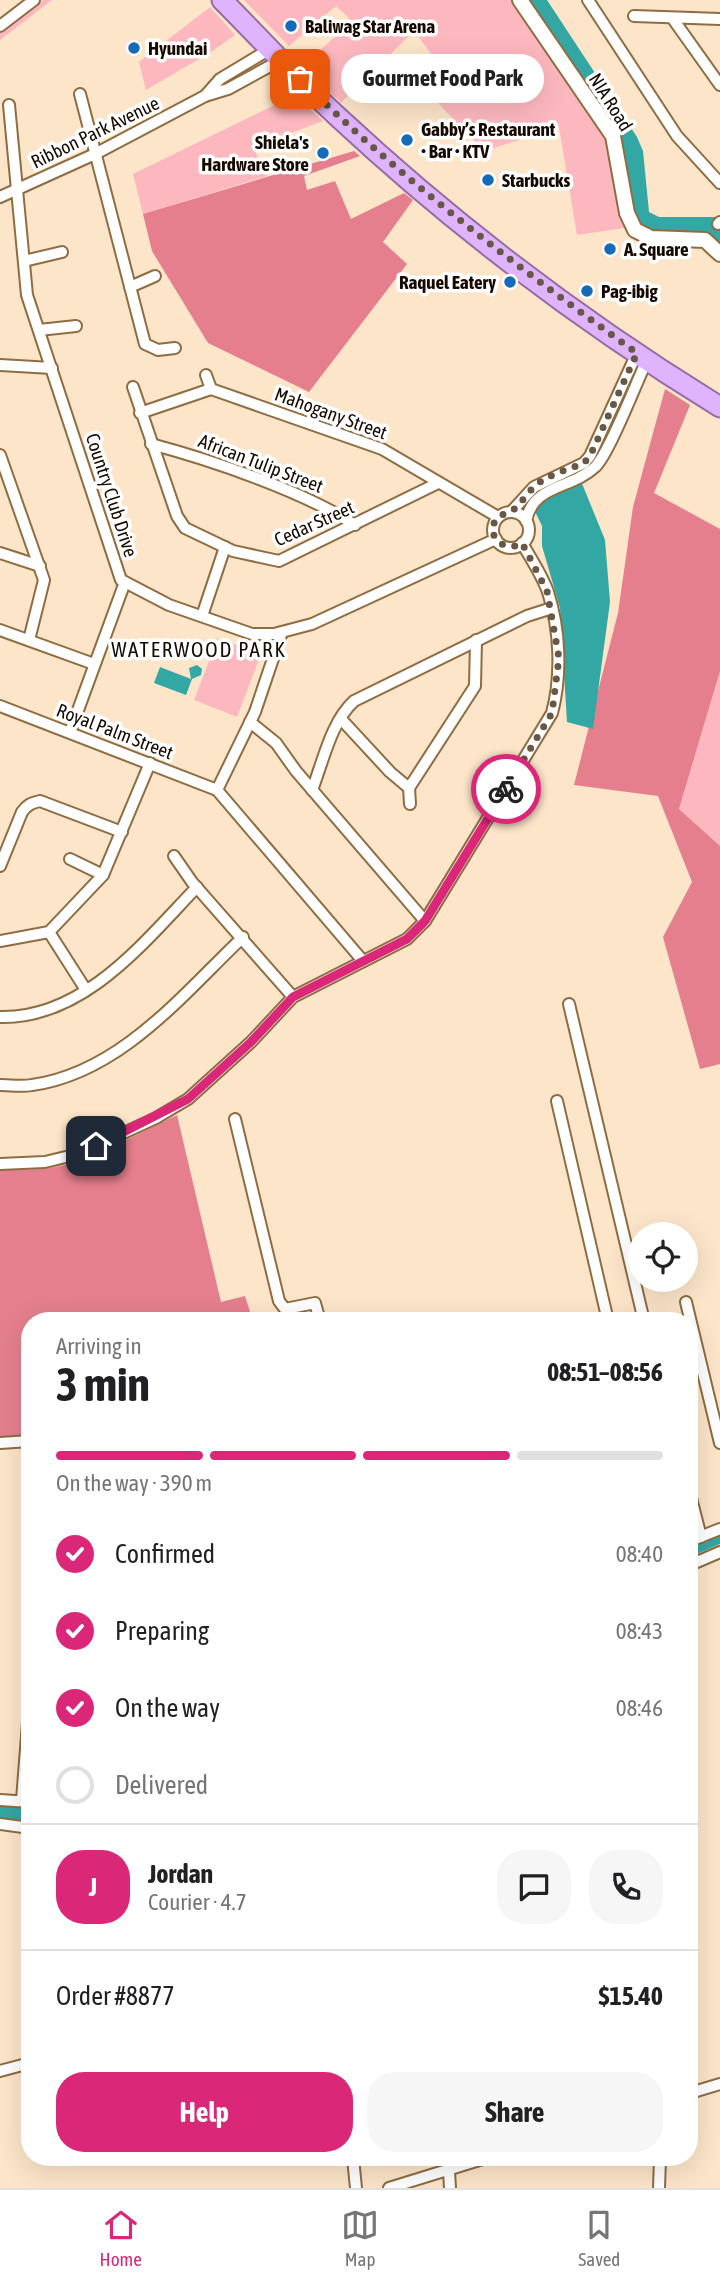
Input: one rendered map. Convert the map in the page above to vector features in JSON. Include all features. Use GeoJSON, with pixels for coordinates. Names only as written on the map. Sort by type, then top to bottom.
{"type":"FeatureCollection","features":[{"type":"Feature","properties":{"kind":"highway"},"geometry":{"type":"LineString","coordinates":[[222,0],[338,117],[433,200],[642,357],[720,407]]}},
{"type":"Feature","properties":{"kind":"street"},"geometry":{"type":"LineString","coordinates":[[0,26],[34,0]]}},
{"type":"Feature","properties":{"kind":"street","name":"NIA Road"},"geometry":{"type":"LineString","coordinates":[[520,0],[613,136],[627,214],[635,230],[651,238],[705,240],[720,254]]}},
{"type":"Feature","properties":{"kind":"street"},"geometry":{"type":"LineString","coordinates":[[588,0],[677,136],[720,183]]}},
{"type":"Feature","properties":{"kind":"street"},"geometry":{"type":"LineString","coordinates":[[634,16],[720,19]]}},
{"type":"Feature","properties":{"kind":"street"},"geometry":{"type":"LineString","coordinates":[[673,19],[720,85]]}},
{"type":"Feature","properties":{"kind":"street","name":"Ribbon Park Avenue"},"geometry":{"type":"LineString","coordinates":[[0,197],[95,154],[205,96],[228,89],[275,54]]}},
{"type":"Feature","properties":{"kind":"street"},"geometry":{"type":"LineString","coordinates":[[80,94],[145,344],[158,350],[175,348]]}},
{"type":"Feature","properties":{"kind":"street","name":"Country Club Drive"},"geometry":{"type":"LineString","coordinates":[[9,105],[27,295],[121,580],[169,605],[252,634],[282,632],[312,624],[496,539]]}},
{"type":"Feature","properties":{"kind":"street"},"geometry":{"type":"LineString","coordinates":[[24,261],[62,252]]}},
{"type":"Feature","properties":{"kind":"street"},"geometry":{"type":"LineString","coordinates":[[130,287],[155,276]]}},
{"type":"Feature","properties":{"kind":"street"},"geometry":{"type":"LineString","coordinates":[[38,330],[76,326]]}},
{"type":"Feature","properties":{"kind":"street"},"geometry":{"type":"LineString","coordinates":[[642,357],[601,460],[583,475],[537,497],[528,507],[528,533],[522,543],[507,547],[496,539],[494,525],[499,517],[511,512],[534,486],[584,463],[590,456],[642,357]]}},
{"type":"Feature","properties":{"kind":"street"},"geometry":{"type":"LineString","coordinates":[[0,365],[52,368]]}},
{"type":"Feature","properties":{"kind":"street"},"geometry":{"type":"LineString","coordinates":[[140,413],[211,389],[206,374]]}},
{"type":"Feature","properties":{"kind":"street","name":"Cedar Street"},"geometry":{"type":"LineString","coordinates":[[133,387],[151,444],[181,522],[185,527],[225,547],[251,556],[279,561],[438,483]]}},
{"type":"Feature","properties":{"kind":"street","name":"Mahogany Street"},"geometry":{"type":"LineString","coordinates":[[211,389],[382,449],[499,517]]}},
{"type":"Feature","properties":{"kind":"street","name":"African Tulip Street"},"geometry":{"type":"LineString","coordinates":[[151,444],[181,452],[329,508],[355,525]]}},
{"type":"Feature","properties":{"kind":"street"},"geometry":{"type":"LineString","coordinates":[[0,455],[48,590],[29,640]]}},
{"type":"Feature","properties":{"kind":"street"},"geometry":{"type":"LineString","coordinates":[[511,512],[526,521]]}},
{"type":"Feature","properties":{"kind":"street"},"geometry":{"type":"LineString","coordinates":[[0,1164],[45,1162],[78,1154],[156,1118],[188,1099],[251,1042],[293,997],[407,939],[425,921],[552,713],[559,658],[552,608],[547,591],[522,543]]}},
{"type":"Feature","properties":{"kind":"street"},"geometry":{"type":"LineString","coordinates":[[202,616],[225,547]]}},
{"type":"Feature","properties":{"kind":"street"},"geometry":{"type":"LineString","coordinates":[[0,553],[40,566]]}},
{"type":"Feature","properties":{"kind":"street"},"geometry":{"type":"LineString","coordinates":[[69,732],[125,582]]}},
{"type":"Feature","properties":{"kind":"street"},"geometry":{"type":"LineString","coordinates":[[312,790],[341,719],[354,701],[475,640],[527,616],[552,608]]}},
{"type":"Feature","properties":{"kind":"street"},"geometry":{"type":"LineString","coordinates":[[0,630],[94,664]]}},
{"type":"Feature","properties":{"kind":"street"},"geometry":{"type":"LineString","coordinates":[[282,632],[250,722],[217,790],[363,961]]}},
{"type":"Feature","properties":{"kind":"street"},"geometry":{"type":"LineString","coordinates":[[410,804],[410,788],[475,686],[475,640]]}},
{"type":"Feature","properties":{"kind":"street","name":"Royal Palm Street"},"geometry":{"type":"LineString","coordinates":[[0,706],[217,790]]}},
{"type":"Feature","properties":{"kind":"street"},"geometry":{"type":"LineString","coordinates":[[341,719],[390,772],[410,788]]}},
{"type":"Feature","properties":{"kind":"street"},"geometry":{"type":"LineString","coordinates":[[250,722],[276,743],[312,790],[425,921]]}},
{"type":"Feature","properties":{"kind":"street"},"geometry":{"type":"LineString","coordinates":[[0,941],[49,932],[103,875],[150,763]]}},
{"type":"Feature","properties":{"kind":"street"},"geometry":{"type":"LineString","coordinates":[[1,872],[28,798],[122,832]]}},
{"type":"Feature","properties":{"kind":"street"},"geometry":{"type":"LineString","coordinates":[[174,856],[197,887],[293,997]]}},
{"type":"Feature","properties":{"kind":"street"},"geometry":{"type":"LineString","coordinates":[[70,859],[103,875]]}},
{"type":"Feature","properties":{"kind":"street"},"geometry":{"type":"LineString","coordinates":[[0,1017],[31,1016],[86,990],[141,945],[197,887]]}},
{"type":"Feature","properties":{"kind":"street"},"geometry":{"type":"LineString","coordinates":[[49,932],[86,990]]}},
{"type":"Feature","properties":{"kind":"street"},"geometry":{"type":"LineString","coordinates":[[0,1085],[32,1085],[78,1072],[121,1049],[170,1009],[243,937]]}},
{"type":"Feature","properties":{"kind":"street"},"geometry":{"type":"LineString","coordinates":[[569,1004],[642,1312]]}},
{"type":"Feature","properties":{"kind":"street"},"geometry":{"type":"LineString","coordinates":[[557,1101],[606,1312]]}},
{"type":"Feature","properties":{"kind":"street"},"geometry":{"type":"LineString","coordinates":[[235,1119],[279,1301],[285,1309],[315,1303],[318,1312]]}},
{"type":"Feature","properties":{"kind":"street"},"geometry":{"type":"LineString","coordinates":[[686,1302],[688,1312]]}},
{"type":"Feature","properties":{"kind":"street"},"geometry":{"type":"LineString","coordinates":[[698,1352],[720,1443]]}},
{"type":"Feature","properties":{"kind":"street"},"geometry":{"type":"LineString","coordinates":[[0,1443],[21,1441]]}},
{"type":"Feature","properties":{"kind":"street"},"geometry":{"type":"LineString","coordinates":[[698,1538],[720,1529]]}},
{"type":"Feature","properties":{"kind":"street"},"geometry":{"type":"LineString","coordinates":[[698,1562],[720,1552]]}},
{"type":"Feature","properties":{"kind":"street"},"geometry":{"type":"LineString","coordinates":[[0,1800],[21,1801]]}},
{"type":"Feature","properties":{"kind":"street"},"geometry":{"type":"LineString","coordinates":[[0,1824],[21,1827]]}},
{"type":"Feature","properties":{"kind":"street"},"geometry":{"type":"LineString","coordinates":[[0,2071],[21,2065]]}},
{"type":"Feature","properties":{"kind":"street"},"geometry":{"type":"LineString","coordinates":[[698,2091],[720,2084]]}},
{"type":"Feature","properties":{"kind":"street"},"geometry":{"type":"LineString","coordinates":[[355,2166],[356,2188]]}},
{"type":"Feature","properties":{"kind":"street"},"geometry":{"type":"LineString","coordinates":[[389,2188],[463,2166]]}},
{"type":"Feature","properties":{"kind":"street"},"geometry":{"type":"LineString","coordinates":[[659,2188],[660,2166]]}},
{"type":"Feature","properties":{"kind":"street"},"geometry":{"type":"LineString","coordinates":[[449,2171],[450,2188]]}},
{"type":"Feature","properties":{"kind":"shaded area"},"geometry":{"type":"Polygon","coordinates":[[[43,0],[52,0],[0,40],[0,33],[43,0]]]}},
{"type":"Feature","properties":{"kind":"shaded area"},"geometry":{"type":"Polygon","coordinates":[[[244,0],[514,0],[611,141],[624,228],[577,235],[559,127],[475,154],[480,147],[416,80],[434,57],[414,31],[341,103],[303,66],[352,21],[336,6],[289,46],[244,0]]]}},
{"type":"Feature","properties":{"kind":"shaded area"},"geometry":{"type":"Polygon","coordinates":[[[210,7],[235,35],[146,90],[139,62],[210,7]]]}},
{"type":"Feature","properties":{"kind":"shaded area"},"geometry":{"type":"Polygon","coordinates":[[[295,95],[323,121],[253,147],[267,176],[143,214],[133,174],[295,95]]]}},
{"type":"Feature","properties":{"kind":"shaded area"},"geometry":{"type":"Polygon","coordinates":[[[354,151],[360,156],[304,176],[307,190],[335,181],[351,219],[404,193],[413,200],[383,242],[407,264],[309,392],[208,343],[152,251],[143,214],[354,151]]]}},
{"type":"Feature","properties":{"kind":"shaded area"},"geometry":{"type":"Polygon","coordinates":[[[665,389],[690,405],[654,493],[720,529],[720,671],[679,809],[720,846],[720,1064],[700,1069],[663,937],[692,882],[658,796],[574,785],[618,613],[633,507],[665,389]]]}},
{"type":"Feature","properties":{"kind":"shaded area"},"geometry":{"type":"Polygon","coordinates":[[[218,638],[261,654],[237,717],[194,700],[218,638]]]}},
{"type":"Feature","properties":{"kind":"shaded area"},"geometry":{"type":"Polygon","coordinates":[[[720,671],[720,846],[679,809],[720,671]]]}},
{"type":"Feature","properties":{"kind":"shaded area"},"geometry":{"type":"Polygon","coordinates":[[[177,1115],[221,1302],[245,1296],[250,1312],[21,1312],[21,1437],[0,1438],[0,1170],[44,1169],[81,1162],[177,1115]]]}},
{"type":"Feature","properties":{"kind":"water"},"geometry":{"type":"Polygon","coordinates":[[[526,0],[547,0],[637,137],[643,151],[649,212],[659,217],[715,217],[720,222],[720,247],[642,230],[629,208],[622,142],[526,0]]]}},
{"type":"Feature","properties":{"kind":"water"},"geometry":{"type":"Polygon","coordinates":[[[581,481],[605,540],[610,602],[593,729],[567,722],[560,608],[542,546],[542,526],[532,505],[581,481]]]}},
{"type":"Feature","properties":{"kind":"water"},"geometry":{"type":"Polygon","coordinates":[[[197,665],[202,669],[201,675],[192,679],[186,695],[154,683],[160,667],[191,679],[189,668],[197,665]]]}},
{"type":"Feature","properties":{"kind":"water"},"geometry":{"type":"Polygon","coordinates":[[[720,1534],[720,1544],[698,1554],[698,1542],[720,1534]]]}},
{"type":"Feature","properties":{"kind":"water"},"geometry":{"type":"Polygon","coordinates":[[[0,1803],[21,1806],[21,1821],[0,1818],[0,1803]]]}},
{"type":"Feature","properties":{"kind":"way so far"},"geometry":{"type":"LineString","coordinates":[[300,79],[338,117],[433,200],[552,292],[637,353],[590,456],[584,463],[534,486],[511,512],[500,516],[494,525],[494,536],[502,545],[512,547],[522,543],[547,591],[559,658],[556,699],[552,713],[506,789]]}},
{"type":"Feature","properties":{"kind":"place","name":"Baliwag Star Arena"},"geometry":{"type":"Point","coordinates":[291,26]}},
{"type":"Feature","properties":{"kind":"place","name":"Hyundai"},"geometry":{"type":"Point","coordinates":[134,48]}},
{"type":"Feature","properties":{"kind":"place","name":"Gourmet Food Park"},"geometry":{"type":"Point","coordinates":[300,79]}},
{"type":"Feature","properties":{"kind":"place","name":"Gabby’s Restaurant • Bar • KTV"},"geometry":{"type":"Point","coordinates":[407,140]}},
{"type":"Feature","properties":{"kind":"place","name":"Shiela's Hardware Store"},"geometry":{"type":"Point","coordinates":[323,153]}},
{"type":"Feature","properties":{"kind":"place","name":"Starbucks"},"geometry":{"type":"Point","coordinates":[488,180]}},
{"type":"Feature","properties":{"kind":"place","name":"A. Square"},"geometry":{"type":"Point","coordinates":[610,249]}},
{"type":"Feature","properties":{"kind":"place","name":"Raquel Eatery"},"geometry":{"type":"Point","coordinates":[510,282]}},
{"type":"Feature","properties":{"kind":"place","name":"Pag-ibig"},"geometry":{"type":"Point","coordinates":[587,291]}},
{"type":"Feature","properties":{"kind":"district","name":"WATERWOOD PARK"},"geometry":{"type":"Point","coordinates":[199,649]}},
{"type":"Feature","properties":{"kind":"route"},"geometry":{"type":"LineString","coordinates":[[96,1146],[156,1118],[188,1099],[251,1042],[293,997],[407,939],[425,921],[506,789]]}}]}
